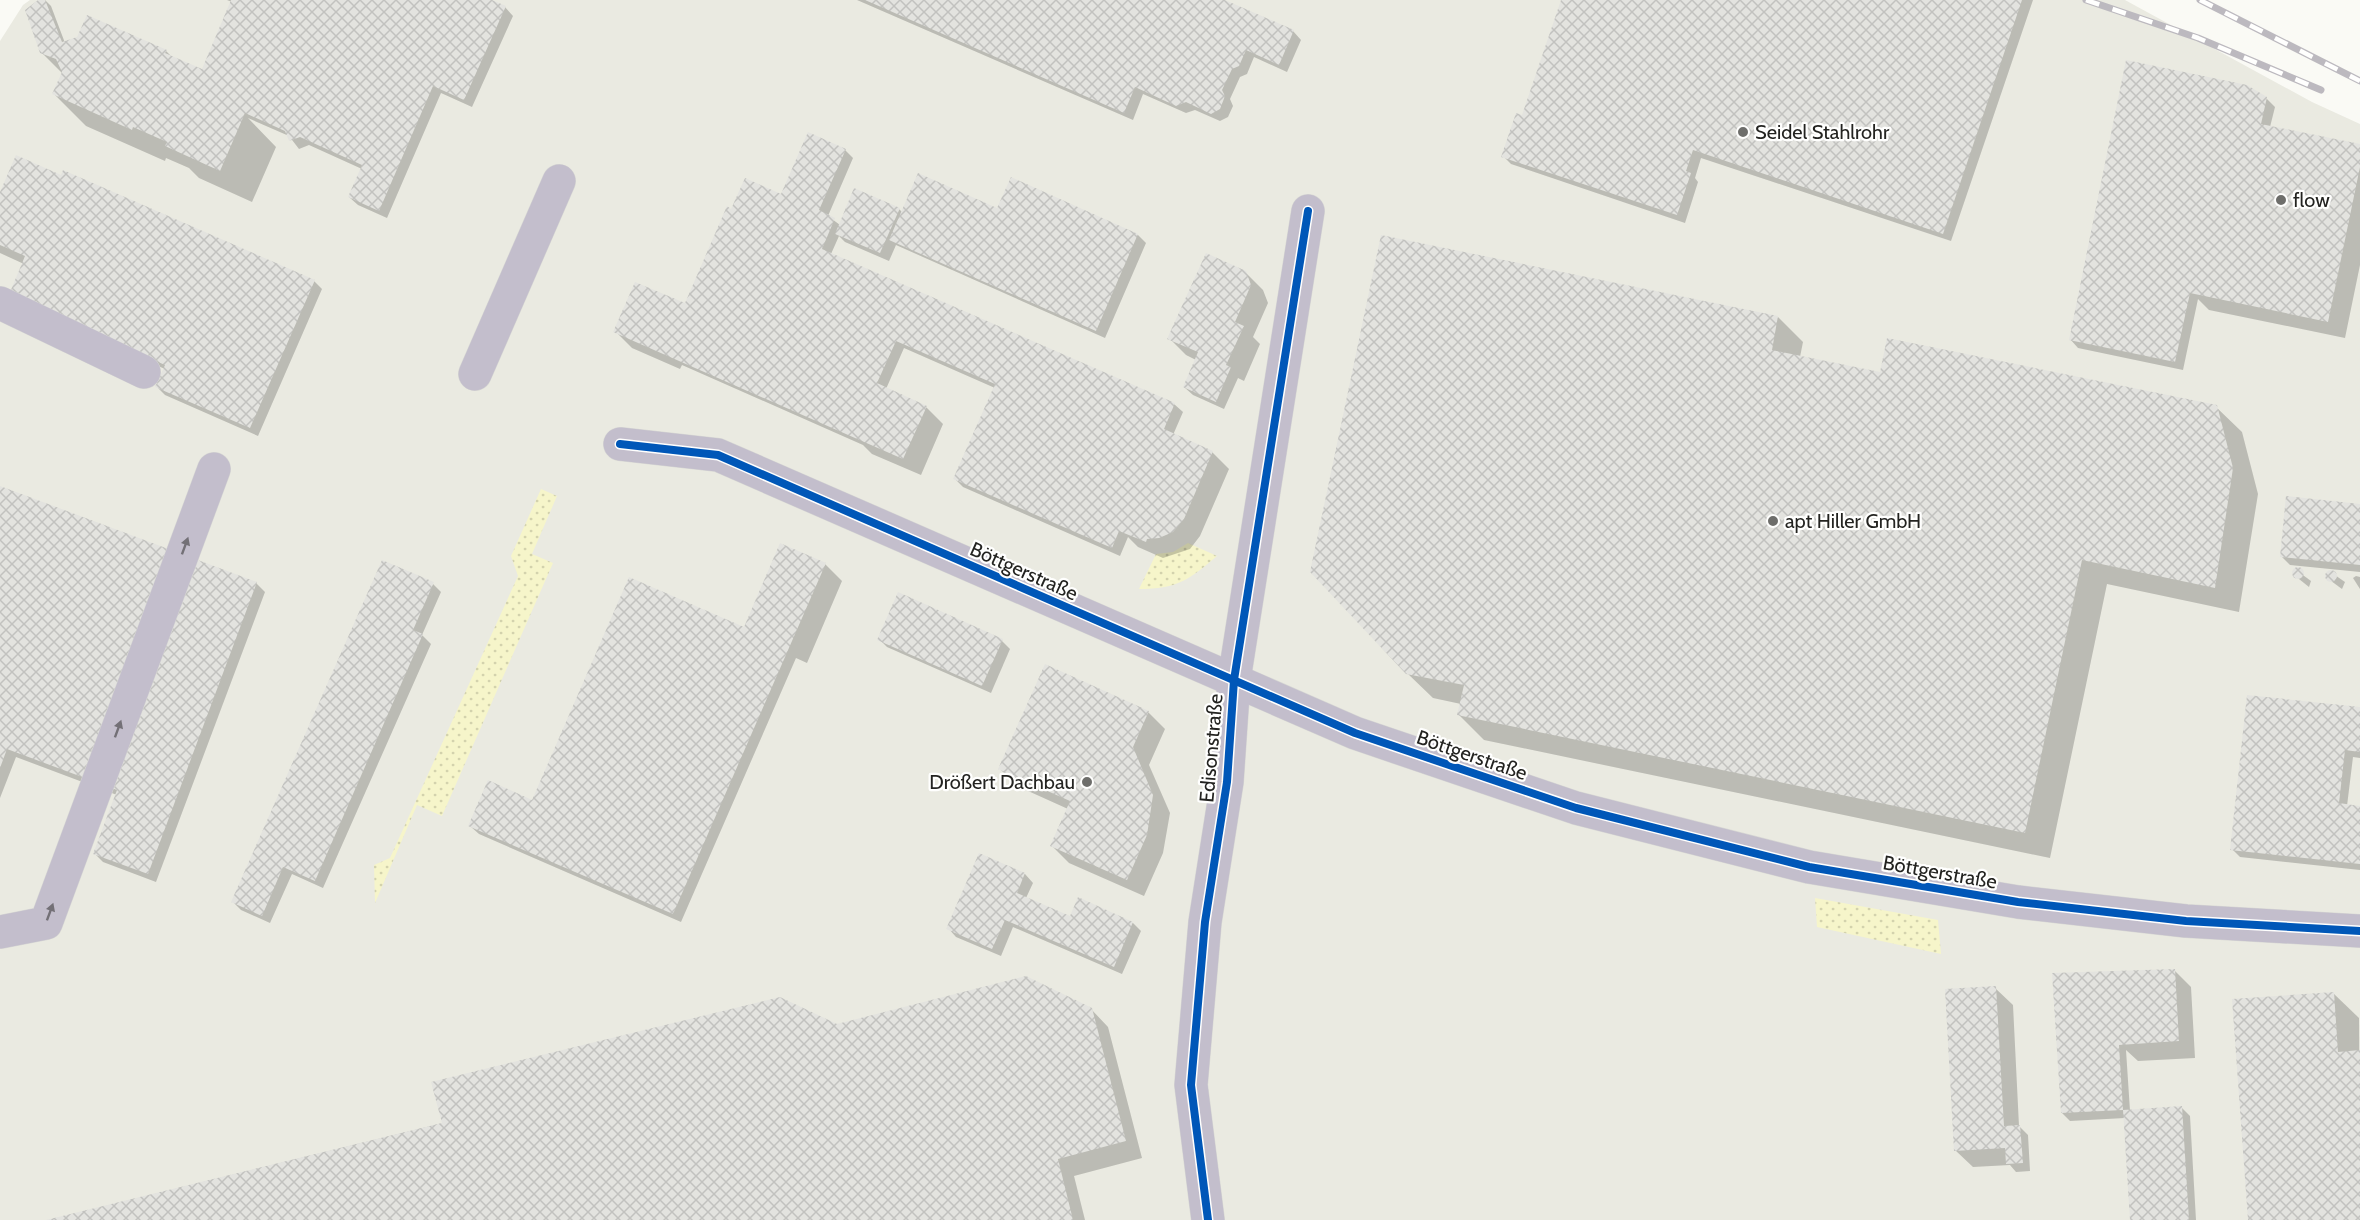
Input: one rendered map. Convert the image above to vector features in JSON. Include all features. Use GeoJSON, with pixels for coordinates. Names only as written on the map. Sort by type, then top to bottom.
{"type":"FeatureCollection","features":[{"type":"Feature","properties":{"kind":"street"},"geometry":{"type":"LineString","coordinates":[[475,374],[559,180]]}},
{"type":"Feature","properties":{"kind":"street","name":"Edisonstraße"},"geometry":{"type":"LineString","coordinates":[[1209,1220],[1191,1085],[1205,922],[1227,782],[1234,680],[1308,211]]}},
{"type":"Feature","properties":{"kind":"street"},"geometry":{"type":"LineString","coordinates":[[0,303],[144,372]]}},
{"type":"Feature","properties":{"kind":"street","name":"Böttgerstraße"},"geometry":{"type":"LineString","coordinates":[[620,444],[718,455],[1355,733],[1576,808],[1809,867],[2040,906],[2186,921],[2360,931]]}},
{"type":"Feature","properties":{"kind":"street"},"geometry":{"type":"LineString","coordinates":[[0,932],[46,923],[214,469]]}},
{"type":"Feature","properties":{"kind":"shaded area"},"geometry":{"type":"Polygon","coordinates":[[[30,0],[2125,0],[2312,102],[2360,124],[2360,1220],[0,1220],[0,41],[23,5],[30,0]]]}},
{"type":"Feature","properties":{"kind":"green space"},"geometry":{"type":"Polygon","coordinates":[[[541,489],[557,496],[532,554],[553,563],[442,816],[417,805],[375,903],[374,865],[390,858],[518,576],[511,556],[541,489]]]}},
{"type":"Feature","properties":{"kind":"green space"},"geometry":{"type":"Polygon","coordinates":[[[1188,543],[1217,556],[1182,582],[1152,589],[1139,589],[1156,554],[1173,552],[1188,543]]]}},
{"type":"Feature","properties":{"kind":"green space"},"geometry":{"type":"Polygon","coordinates":[[[1815,898],[1938,920],[1941,954],[1817,927],[1815,898]]]}},
{"type":"Feature","properties":{"kind":"building"},"geometry":{"type":"Polygon","coordinates":[[[38,0],[45,0],[62,42],[77,37],[87,15],[167,50],[165,53],[202,69],[231,0],[492,0],[506,6],[464,100],[433,86],[379,211],[348,197],[362,165],[300,137],[289,141],[285,131],[245,113],[220,171],[165,146],[167,142],[133,127],[132,130],[52,94],[62,72],[56,59],[40,53],[25,10],[38,0]]]}},
{"type":"Feature","properties":{"kind":"building"},"geometry":{"type":"Polygon","coordinates":[[[865,0],[1225,0],[1294,30],[1279,65],[1246,50],[1239,66],[1232,69],[1222,90],[1225,96],[1220,109],[1211,114],[1186,102],[1176,106],[1135,87],[1124,113],[865,0]]]}},
{"type":"Feature","properties":{"kind":"building","name":"Seidel Stahlrohr"},"geometry":{"type":"Polygon","coordinates":[[[1561,0],[2022,0],[1943,234],[1693,150],[1686,171],[1691,173],[1677,215],[1501,157],[1516,113],[1522,115],[1561,0]]]}},
{"type":"Feature","properties":{"kind":"building"},"geometry":{"type":"Polygon","coordinates":[[[2126,60],[2247,85],[2267,97],[2261,124],[2360,144],[2360,167],[2328,322],[2190,293],[2175,362],[2069,340],[2126,60]]]}},
{"type":"Feature","properties":{"kind":"building"},"geometry":{"type":"Polygon","coordinates":[[[808,132],[846,149],[819,210],[835,218],[822,249],[1175,403],[1164,429],[1213,451],[1184,519],[1173,532],[1159,538],[1147,539],[1146,542],[1119,531],[1112,548],[953,479],[995,384],[896,341],[877,383],[927,406],[903,459],[613,332],[635,282],[685,303],[727,206],[731,209],[745,178],[781,194],[808,132]]]}},
{"type":"Feature","properties":{"kind":"building"},"geometry":{"type":"Polygon","coordinates":[[[16,155],[61,175],[63,170],[315,280],[250,428],[155,387],[165,365],[8,297],[25,256],[0,245],[0,192],[16,155]]]}},
{"type":"Feature","properties":{"kind":"building"},"geometry":{"type":"Polygon","coordinates":[[[918,173],[997,208],[1011,177],[1138,234],[1096,331],[889,240],[918,173]]]}},
{"type":"Feature","properties":{"kind":"building"},"geometry":{"type":"Polygon","coordinates":[[[854,188],[900,208],[880,253],[835,234],[854,188]]]}},
{"type":"Feature","properties":{"kind":"building","name":"apt Hiller GmbH"},"geometry":{"type":"Polygon","coordinates":[[[1381,235],[1778,316],[1772,350],[1880,372],[1887,338],[2217,405],[2233,468],[2215,588],[2082,560],[2025,833],[1457,715],[1464,685],[1406,674],[1310,572],[1381,235]]]}},
{"type":"Feature","properties":{"kind":"building"},"geometry":{"type":"Polygon","coordinates":[[[1206,253],[1246,271],[1251,285],[1235,322],[1244,326],[1226,365],[1231,367],[1216,402],[1183,387],[1198,352],[1167,339],[1206,253]]]}},
{"type":"Feature","properties":{"kind":"building"},"geometry":{"type":"Polygon","coordinates":[[[0,486],[257,582],[148,874],[93,854],[117,790],[7,749],[0,768],[0,486]]]}},
{"type":"Feature","properties":{"kind":"building"},"geometry":{"type":"Polygon","coordinates":[[[2286,496],[2360,504],[2360,565],[2280,557],[2286,496]]]}},
{"type":"Feature","properties":{"kind":"building"},"geometry":{"type":"Polygon","coordinates":[[[780,543],[826,563],[673,914],[468,826],[488,780],[532,800],[629,577],[744,627],[780,543]]]}},
{"type":"Feature","properties":{"kind":"building"},"geometry":{"type":"Polygon","coordinates":[[[382,560],[434,582],[413,630],[423,634],[315,881],[283,867],[262,916],[231,902],[382,560]]]}},
{"type":"Feature","properties":{"kind":"building"},"geometry":{"type":"Polygon","coordinates":[[[2298,567],[2304,573],[2298,579],[2292,573],[2298,567]]]}},
{"type":"Feature","properties":{"kind":"building"},"geometry":{"type":"Polygon","coordinates":[[[2333,570],[2337,576],[2333,582],[2329,582],[2325,574],[2333,570]]]}},
{"type":"Feature","properties":{"kind":"building"},"geometry":{"type":"Polygon","coordinates":[[[898,592],[1003,639],[982,686],[877,640],[898,592]]]}},
{"type":"Feature","properties":{"kind":"building","name":"Drößert Dachbau"},"geometry":{"type":"Polygon","coordinates":[[[1045,664],[1149,711],[1133,747],[1153,795],[1147,835],[1127,880],[1050,846],[1070,801],[998,769],[1045,664]]]}},
{"type":"Feature","properties":{"kind":"building"},"geometry":{"type":"Polygon","coordinates":[[[2247,695],[2360,707],[2360,752],[2345,750],[2339,803],[2360,806],[2360,864],[2230,850],[2247,695]]]}},
{"type":"Feature","properties":{"kind":"building"},"geometry":{"type":"Polygon","coordinates":[[[979,853],[1025,873],[1017,893],[1070,916],[1078,897],[1133,922],[1114,967],[1005,920],[992,949],[946,929],[979,853]]]}},
{"type":"Feature","properties":{"kind":"building"},"geometry":{"type":"Polygon","coordinates":[[[2175,969],[2179,1041],[2119,1045],[2123,1110],[2061,1113],[2052,973],[2175,969]]]}},
{"type":"Feature","properties":{"kind":"building"},"geometry":{"type":"Polygon","coordinates":[[[1026,976],[1092,1008],[1126,1141],[1058,1159],[1073,1220],[46,1220],[442,1123],[431,1082],[780,997],[837,1024],[1026,976]]]}},
{"type":"Feature","properties":{"kind":"building"},"geometry":{"type":"Polygon","coordinates":[[[1996,986],[2004,1126],[2020,1125],[2023,1163],[2006,1164],[2005,1148],[1954,1151],[1945,989],[1996,986]]]}},
{"type":"Feature","properties":{"kind":"building"},"geometry":{"type":"Polygon","coordinates":[[[2334,992],[2338,1052],[2360,1050],[2360,1220],[2248,1220],[2232,999],[2334,992]]]}},
{"type":"Feature","properties":{"kind":"building"},"geometry":{"type":"Polygon","coordinates":[[[2182,1106],[2189,1220],[2130,1220],[2123,1110],[2182,1106]]]}},
{"type":"Feature","properties":{"kind":"railway"},"geometry":{"type":"LineString","coordinates":[[2086,0],[2198,38],[2321,90]]}},
{"type":"Feature","properties":{"kind":"railway"},"geometry":{"type":"LineString","coordinates":[[2200,0],[2360,81]]}},
{"type":"Feature","properties":{"kind":"cycle path"},"geometry":{"type":"LineString","coordinates":[[1208,1220],[1191,1085],[1205,922],[1227,782],[1234,680],[1308,211]]}},
{"type":"Feature","properties":{"kind":"cycle path"},"geometry":{"type":"LineString","coordinates":[[620,444],[718,455],[1355,733],[1576,808],[1809,867],[2018,902],[2186,921],[2360,931]]}},
{"type":"Feature","properties":{"kind":"place","name":"Seidel Stahlrohr"},"geometry":{"type":"Point","coordinates":[1743,132]}},
{"type":"Feature","properties":{"kind":"place","name":"flow"},"geometry":{"type":"Point","coordinates":[2281,200]}},
{"type":"Feature","properties":{"kind":"place","name":"apt Hiller GmbH"},"geometry":{"type":"Point","coordinates":[1773,521]}},
{"type":"Feature","properties":{"kind":"place","name":"Drößert Dachbau"},"geometry":{"type":"Point","coordinates":[1087,782]}}]}
